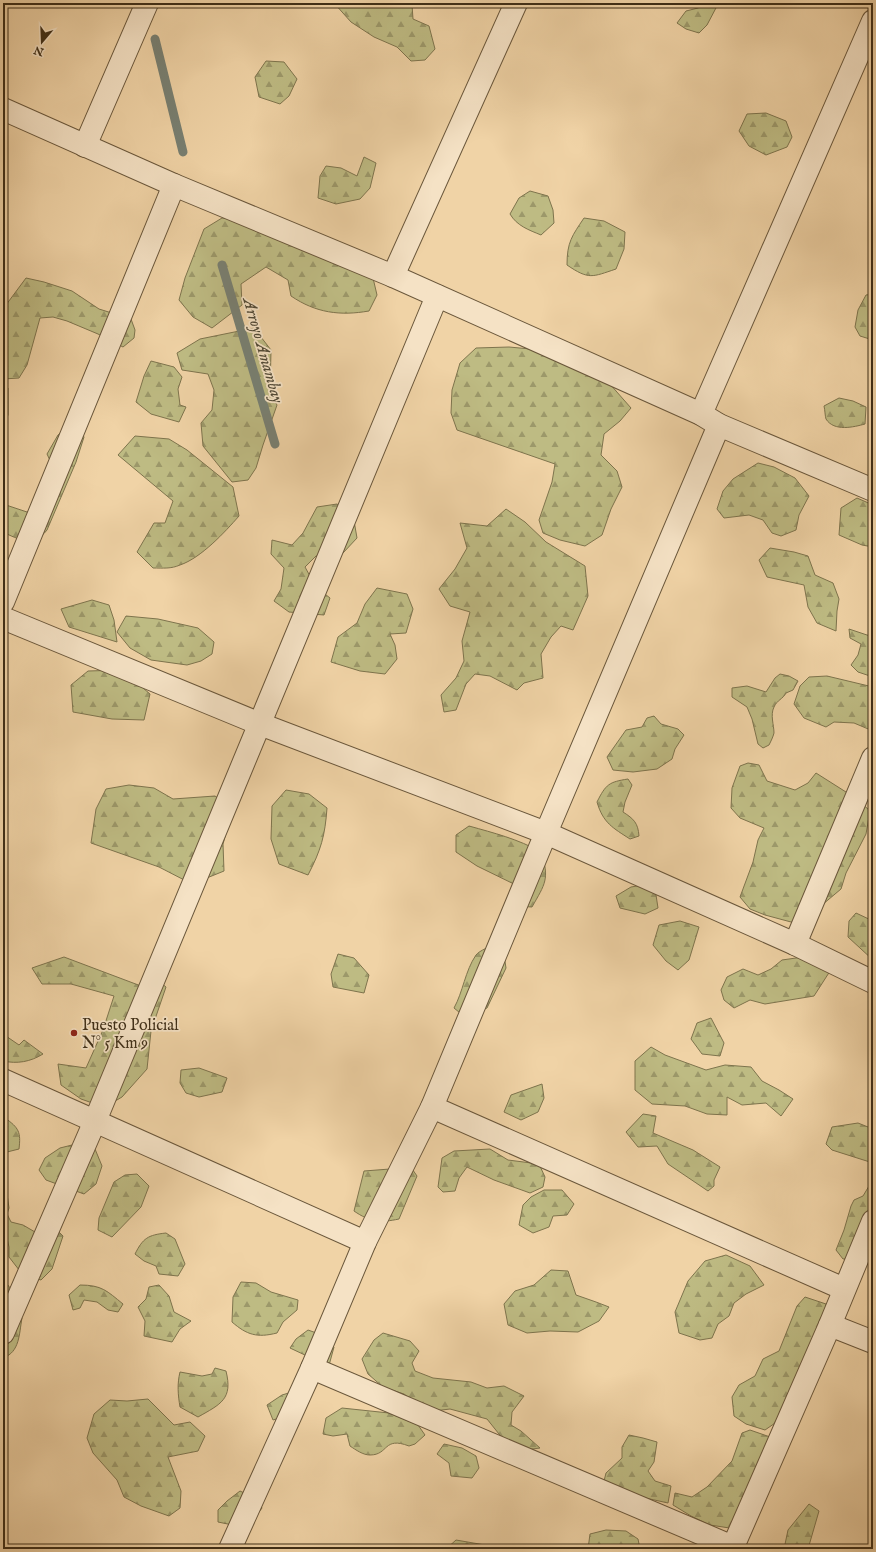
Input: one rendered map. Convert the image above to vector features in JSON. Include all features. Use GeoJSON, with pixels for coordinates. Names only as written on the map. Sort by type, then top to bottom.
{"type":"FeatureCollection","features":[{"type":"Feature","properties":{"kind":"street"},"geometry":{"type":"LineString","coordinates":[[85,146],[147,3]]}},
{"type":"Feature","properties":{"kind":"street"},"geometry":{"type":"LineString","coordinates":[[393,276],[516,3]]}},
{"type":"Feature","properties":{"kind":"street"},"geometry":{"type":"LineString","coordinates":[[230,1549],[312,1368],[365,1242],[432,1107],[546,833],[710,420],[873,21]]}},
{"type":"Feature","properties":{"kind":"street"},"geometry":{"type":"LineString","coordinates":[[3,109],[174,185],[393,276],[710,420],[873,490]]}},
{"type":"Feature","properties":{"kind":"street"},"geometry":{"type":"LineString","coordinates":[[3,602],[174,185]]}},
{"type":"Feature","properties":{"kind":"street"},"geometry":{"type":"LineString","coordinates":[[3,1333],[95,1121],[437,296]]}},
{"type":"Feature","properties":{"kind":"street"},"geometry":{"type":"LineString","coordinates":[[3,618],[260,724],[546,833],[795,944],[873,982]]}},
{"type":"Feature","properties":{"kind":"street"},"geometry":{"type":"LineString","coordinates":[[795,944],[873,758]]}},
{"type":"Feature","properties":{"kind":"street"},"geometry":{"type":"LineString","coordinates":[[3,1080],[365,1242]]}},
{"type":"Feature","properties":{"kind":"street"},"geometry":{"type":"LineString","coordinates":[[432,1107],[844,1289]]}},
{"type":"Feature","properties":{"kind":"street"},"geometry":{"type":"LineString","coordinates":[[312,1368],[733,1548],[830,1325],[873,1221]]}},
{"type":"Feature","properties":{"kind":"street"},"geometry":{"type":"LineString","coordinates":[[830,1325],[873,1342]]}},
{"type":"Feature","properties":{"kind":"green space"},"geometry":{"type":"Polygon","coordinates":[[[334,3],[415,3],[412,5],[413,19],[429,26],[435,49],[425,60],[411,61],[397,47],[374,37],[351,22],[334,3]]]}},
{"type":"Feature","properties":{"kind":"green space"},"geometry":{"type":"Polygon","coordinates":[[[706,3],[716,3],[717,6],[707,25],[699,33],[686,29],[677,23],[686,11],[698,8],[706,3]]]}},
{"type":"Feature","properties":{"kind":"green space"},"geometry":{"type":"Polygon","coordinates":[[[266,61],[284,62],[297,79],[289,96],[280,104],[259,97],[255,77],[266,61]]]}},
{"type":"Feature","properties":{"kind":"green space"},"geometry":{"type":"Polygon","coordinates":[[[766,113],[786,121],[792,137],[787,147],[766,155],[749,146],[739,131],[747,114],[766,113]]]}},
{"type":"Feature","properties":{"kind":"green space"},"geometry":{"type":"Polygon","coordinates":[[[364,157],[376,163],[370,188],[360,199],[336,204],[318,198],[320,176],[326,166],[341,168],[357,176],[364,157]]]}},
{"type":"Feature","properties":{"kind":"green space"},"geometry":{"type":"Polygon","coordinates":[[[530,191],[548,196],[553,210],[554,223],[541,235],[520,225],[510,214],[519,198],[530,191]]]}},
{"type":"Feature","properties":{"kind":"green space"},"geometry":{"type":"Polygon","coordinates":[[[222,218],[253,221],[373,278],[377,295],[369,311],[348,313],[328,312],[300,302],[291,296],[288,280],[266,267],[241,284],[242,305],[212,328],[193,317],[179,300],[185,278],[204,229],[222,218]]]}},
{"type":"Feature","properties":{"kind":"green space"},"geometry":{"type":"Polygon","coordinates":[[[584,218],[604,221],[625,232],[624,249],[616,269],[591,276],[574,270],[567,265],[569,245],[584,218]]]}},
{"type":"Feature","properties":{"kind":"green space"},"geometry":{"type":"Polygon","coordinates":[[[26,278],[72,291],[99,309],[131,319],[135,330],[134,338],[123,347],[98,334],[67,321],[53,317],[40,318],[27,365],[19,378],[3,379],[3,309],[26,278]]]}},
{"type":"Feature","properties":{"kind":"green space"},"geometry":{"type":"Polygon","coordinates":[[[873,294],[873,340],[860,336],[855,327],[858,310],[866,295],[873,294]]]}},
{"type":"Feature","properties":{"kind":"green space"},"geometry":{"type":"Polygon","coordinates":[[[254,328],[271,350],[270,393],[277,405],[256,468],[248,480],[232,482],[203,446],[201,423],[212,410],[214,390],[208,374],[182,370],[177,353],[200,339],[254,328]]]}},
{"type":"Feature","properties":{"kind":"green space"},"geometry":{"type":"Polygon","coordinates":[[[509,347],[552,351],[609,383],[631,408],[620,421],[604,434],[601,455],[617,471],[622,487],[611,509],[602,535],[585,546],[560,540],[543,533],[539,520],[552,482],[555,464],[457,430],[451,413],[452,390],[460,363],[476,348],[509,347]]]}},
{"type":"Feature","properties":{"kind":"green space"},"geometry":{"type":"Polygon","coordinates":[[[151,361],[174,367],[182,377],[178,389],[180,405],[186,407],[179,422],[151,414],[136,402],[144,376],[151,361]]]}},
{"type":"Feature","properties":{"kind":"green space"},"geometry":{"type":"Polygon","coordinates":[[[3,385],[8,388],[8,415],[3,426],[3,385]]]}},
{"type":"Feature","properties":{"kind":"green space"},"geometry":{"type":"Polygon","coordinates":[[[839,398],[853,401],[866,407],[865,424],[844,428],[834,426],[826,419],[824,406],[839,398]]]}},
{"type":"Feature","properties":{"kind":"green space"},"geometry":{"type":"Polygon","coordinates":[[[69,426],[81,432],[84,437],[76,462],[47,530],[37,539],[32,540],[21,539],[3,532],[3,504],[27,512],[37,511],[54,469],[47,454],[58,435],[69,426]]]}},
{"type":"Feature","properties":{"kind":"green space"},"geometry":{"type":"Polygon","coordinates":[[[135,436],[169,439],[187,450],[233,487],[239,516],[220,537],[188,562],[167,568],[153,568],[137,552],[154,523],[165,523],[173,501],[118,455],[135,436]]]}},
{"type":"Feature","properties":{"kind":"green space"},"geometry":{"type":"Polygon","coordinates":[[[758,463],[774,467],[795,478],[809,496],[799,515],[796,530],[781,536],[772,533],[763,520],[749,515],[724,518],[717,509],[723,491],[733,479],[758,463]]]}},
{"type":"Feature","properties":{"kind":"green space"},"geometry":{"type":"Polygon","coordinates":[[[857,498],[873,505],[873,547],[862,545],[839,535],[841,508],[857,498]]]}},
{"type":"Feature","properties":{"kind":"green space"},"geometry":{"type":"Polygon","coordinates":[[[337,504],[353,515],[357,538],[343,553],[316,556],[305,567],[316,587],[330,598],[324,615],[289,612],[274,601],[281,589],[284,568],[271,554],[272,540],[292,545],[303,533],[317,507],[337,504]]]}},
{"type":"Feature","properties":{"kind":"green space"},"geometry":{"type":"Polygon","coordinates":[[[506,509],[525,522],[546,542],[585,566],[588,596],[573,630],[561,626],[551,637],[541,654],[543,678],[524,683],[517,690],[490,676],[475,674],[466,684],[456,710],[444,712],[441,695],[456,678],[464,661],[462,641],[470,612],[450,606],[439,589],[455,569],[467,548],[460,523],[487,526],[506,509]]]}},
{"type":"Feature","properties":{"kind":"green space"},"geometry":{"type":"Polygon","coordinates":[[[770,548],[808,556],[815,575],[833,583],[839,599],[836,631],[817,623],[808,607],[804,585],[767,577],[759,560],[770,548]]]}},
{"type":"Feature","properties":{"kind":"green space"},"geometry":{"type":"Polygon","coordinates":[[[377,588],[407,594],[413,609],[406,633],[390,634],[395,645],[397,659],[385,674],[360,671],[331,662],[338,637],[357,623],[365,604],[377,588]]]}},
{"type":"Feature","properties":{"kind":"green space"},"geometry":{"type":"Polygon","coordinates":[[[92,600],[109,605],[114,620],[117,642],[69,627],[61,609],[92,600]]]}},
{"type":"Feature","properties":{"kind":"green space"},"geometry":{"type":"Polygon","coordinates":[[[126,616],[158,619],[198,628],[214,642],[212,654],[201,661],[187,665],[151,660],[130,648],[117,632],[126,616]]]}},
{"type":"Feature","properties":{"kind":"green space"},"geometry":{"type":"Polygon","coordinates":[[[849,629],[873,637],[873,677],[858,672],[851,665],[858,655],[861,644],[850,638],[849,629]]]}},
{"type":"Feature","properties":{"kind":"green space"},"geometry":{"type":"Polygon","coordinates":[[[122,670],[150,694],[144,720],[112,719],[73,712],[71,685],[88,671],[122,670]]]}},
{"type":"Feature","properties":{"kind":"green space"},"geometry":{"type":"Polygon","coordinates":[[[780,674],[789,676],[798,681],[793,690],[786,693],[774,707],[772,717],[774,733],[773,738],[769,745],[763,748],[758,744],[752,719],[747,707],[732,697],[732,688],[747,686],[766,692],[775,678],[780,674]]]}},
{"type":"Feature","properties":{"kind":"green space"},"geometry":{"type":"Polygon","coordinates":[[[827,676],[873,687],[873,731],[854,723],[834,722],[826,727],[804,718],[794,704],[800,686],[809,677],[827,676]]]}},
{"type":"Feature","properties":{"kind":"green space"},"geometry":{"type":"Polygon","coordinates":[[[654,716],[661,724],[678,729],[684,735],[675,749],[672,759],[657,769],[633,772],[613,770],[607,757],[626,730],[642,727],[647,718],[654,716]]]}},
{"type":"Feature","properties":{"kind":"green space"},"geometry":{"type":"Polygon","coordinates":[[[748,763],[759,765],[767,781],[795,790],[808,783],[816,773],[857,799],[870,811],[866,834],[846,873],[841,889],[803,921],[791,922],[765,915],[750,909],[740,897],[753,862],[758,840],[764,828],[740,818],[731,808],[732,788],[740,766],[748,763]]]}},
{"type":"Feature","properties":{"kind":"green space"},"geometry":{"type":"Polygon","coordinates":[[[628,779],[632,785],[625,802],[623,812],[635,822],[638,828],[639,836],[630,839],[609,824],[602,815],[597,802],[603,791],[609,785],[616,781],[628,779]]]}},
{"type":"Feature","properties":{"kind":"green space"},"geometry":{"type":"Polygon","coordinates":[[[129,785],[154,788],[173,799],[215,796],[233,808],[223,844],[224,871],[192,884],[159,867],[91,843],[96,809],[106,789],[129,785]]]}},
{"type":"Feature","properties":{"kind":"green space"},"geometry":{"type":"Polygon","coordinates":[[[286,790],[309,794],[327,808],[322,843],[308,875],[279,864],[271,839],[272,806],[286,790]]]}},
{"type":"Feature","properties":{"kind":"green space"},"geometry":{"type":"Polygon","coordinates":[[[469,826],[515,840],[541,852],[546,875],[543,887],[532,907],[515,906],[520,887],[477,866],[456,852],[456,835],[469,826]]]}},
{"type":"Feature","properties":{"kind":"green space"},"geometry":{"type":"Polygon","coordinates":[[[649,884],[656,895],[658,908],[645,914],[620,908],[616,896],[631,887],[649,884]]]}},
{"type":"Feature","properties":{"kind":"green space"},"geometry":{"type":"Polygon","coordinates":[[[856,913],[873,921],[873,960],[848,937],[849,921],[856,913]]]}},
{"type":"Feature","properties":{"kind":"green space"},"geometry":{"type":"Polygon","coordinates":[[[680,921],[699,927],[689,960],[678,970],[666,961],[653,945],[659,925],[680,921]]]}},
{"type":"Feature","properties":{"kind":"green space"},"geometry":{"type":"Polygon","coordinates":[[[495,944],[503,949],[506,968],[487,1008],[465,1017],[454,1008],[469,968],[478,953],[495,944]]]}},
{"type":"Feature","properties":{"kind":"green space"},"geometry":{"type":"Polygon","coordinates":[[[338,954],[354,958],[369,975],[364,993],[333,987],[331,974],[338,954]]]}},
{"type":"Feature","properties":{"kind":"green space"},"geometry":{"type":"Polygon","coordinates":[[[64,957],[141,986],[155,978],[166,987],[151,1031],[147,1069],[122,1097],[110,1104],[98,1105],[81,1099],[61,1085],[58,1064],[86,1068],[103,1030],[114,996],[71,984],[42,984],[32,968],[64,957]]]}},
{"type":"Feature","properties":{"kind":"green space"},"geometry":{"type":"Polygon","coordinates":[[[803,957],[832,968],[814,996],[765,1004],[750,1000],[734,1008],[724,1000],[721,990],[727,977],[743,969],[758,975],[771,969],[782,960],[803,957]]]}},
{"type":"Feature","properties":{"kind":"green space"},"geometry":{"type":"Polygon","coordinates":[[[711,1018],[724,1043],[720,1056],[702,1054],[691,1039],[697,1023],[711,1018]]]}},
{"type":"Feature","properties":{"kind":"green space"},"geometry":{"type":"Polygon","coordinates":[[[3,1034],[19,1045],[24,1040],[43,1054],[23,1062],[3,1061],[3,1034]]]}},
{"type":"Feature","properties":{"kind":"green space"},"geometry":{"type":"Polygon","coordinates":[[[651,1047],[665,1055],[706,1070],[725,1065],[751,1067],[762,1081],[793,1099],[781,1116],[766,1103],[742,1105],[727,1097],[727,1115],[707,1114],[685,1106],[652,1104],[635,1090],[635,1061],[651,1047]]]}},
{"type":"Feature","properties":{"kind":"green space"},"geometry":{"type":"Polygon","coordinates":[[[199,1068],[227,1078],[222,1092],[199,1097],[186,1093],[180,1083],[181,1070],[199,1068]]]}},
{"type":"Feature","properties":{"kind":"green space"},"geometry":{"type":"Polygon","coordinates":[[[542,1084],[544,1098],[538,1112],[521,1120],[504,1112],[511,1095],[542,1084]]]}},
{"type":"Feature","properties":{"kind":"green space"},"geometry":{"type":"Polygon","coordinates":[[[643,1114],[656,1116],[653,1133],[693,1150],[720,1167],[714,1180],[714,1186],[708,1191],[668,1164],[657,1146],[638,1147],[626,1132],[643,1114]]]}},
{"type":"Feature","properties":{"kind":"green space"},"geometry":{"type":"Polygon","coordinates":[[[3,1118],[5,1118],[16,1128],[20,1138],[19,1149],[3,1153],[3,1118]]]}},
{"type":"Feature","properties":{"kind":"green space"},"geometry":{"type":"Polygon","coordinates":[[[858,1123],[873,1129],[873,1163],[832,1150],[826,1144],[832,1127],[858,1123]]]}},
{"type":"Feature","properties":{"kind":"green space"},"geometry":{"type":"Polygon","coordinates":[[[80,1143],[95,1149],[102,1166],[96,1184],[84,1194],[46,1180],[39,1170],[45,1158],[60,1148],[80,1143]]]}},
{"type":"Feature","properties":{"kind":"green space"},"geometry":{"type":"Polygon","coordinates":[[[490,1149],[508,1160],[539,1164],[545,1177],[543,1187],[530,1193],[494,1180],[467,1167],[459,1178],[455,1191],[443,1192],[438,1187],[442,1158],[454,1151],[490,1149]]]}},
{"type":"Feature","properties":{"kind":"green space"},"geometry":{"type":"Polygon","coordinates":[[[408,1163],[417,1176],[399,1219],[375,1221],[354,1211],[364,1171],[390,1169],[408,1163]]]}},
{"type":"Feature","properties":{"kind":"green space"},"geometry":{"type":"Polygon","coordinates":[[[873,1163],[873,1234],[860,1258],[843,1259],[836,1250],[854,1200],[863,1196],[872,1181],[873,1163]]]}},
{"type":"Feature","properties":{"kind":"green space"},"geometry":{"type":"Polygon","coordinates":[[[137,1174],[149,1186],[141,1207],[112,1237],[98,1230],[99,1218],[114,1182],[125,1175],[137,1174]]]}},
{"type":"Feature","properties":{"kind":"green space"},"geometry":{"type":"Polygon","coordinates":[[[544,1190],[562,1190],[574,1204],[567,1215],[553,1216],[549,1227],[533,1233],[519,1225],[523,1205],[531,1197],[544,1190]]]}},
{"type":"Feature","properties":{"kind":"green space"},"geometry":{"type":"Polygon","coordinates":[[[3,1193],[7,1194],[9,1208],[7,1214],[11,1222],[23,1225],[35,1232],[55,1228],[63,1236],[52,1269],[41,1280],[23,1275],[9,1257],[9,1247],[6,1234],[3,1233],[3,1193]]]}},
{"type":"Feature","properties":{"kind":"green space"},"geometry":{"type":"Polygon","coordinates":[[[166,1233],[175,1239],[185,1264],[178,1276],[159,1274],[156,1266],[144,1261],[135,1254],[147,1238],[166,1233]]]}},
{"type":"Feature","properties":{"kind":"green space"},"geometry":{"type":"Polygon","coordinates":[[[726,1255],[750,1266],[764,1285],[746,1294],[734,1303],[729,1316],[718,1324],[712,1338],[700,1340],[679,1333],[675,1312],[688,1281],[705,1261],[726,1255]]]}},
{"type":"Feature","properties":{"kind":"green space"},"geometry":{"type":"Polygon","coordinates":[[[551,1270],[568,1271],[576,1295],[609,1307],[599,1321],[578,1332],[550,1331],[527,1333],[508,1325],[504,1304],[515,1291],[534,1285],[551,1270]]]}},
{"type":"Feature","properties":{"kind":"green space"},"geometry":{"type":"Polygon","coordinates":[[[3,1279],[11,1289],[12,1309],[22,1318],[16,1347],[9,1355],[3,1358],[3,1279]]]}},
{"type":"Feature","properties":{"kind":"green space"},"geometry":{"type":"Polygon","coordinates":[[[241,1282],[256,1283],[271,1292],[298,1300],[297,1310],[283,1322],[277,1333],[258,1335],[248,1333],[232,1322],[233,1297],[241,1282]]]}},
{"type":"Feature","properties":{"kind":"green space"},"geometry":{"type":"Polygon","coordinates":[[[80,1285],[94,1286],[104,1290],[123,1304],[118,1312],[108,1310],[97,1302],[84,1300],[80,1308],[73,1310],[69,1295],[80,1285]]]}},
{"type":"Feature","properties":{"kind":"green space"},"geometry":{"type":"Polygon","coordinates":[[[159,1285],[169,1296],[174,1312],[191,1321],[180,1329],[172,1342],[144,1336],[145,1321],[138,1307],[146,1299],[149,1287],[159,1285]]]}},
{"type":"Feature","properties":{"kind":"green space"},"geometry":{"type":"Polygon","coordinates":[[[805,1297],[826,1304],[826,1317],[781,1419],[765,1430],[746,1424],[734,1416],[732,1397],[739,1385],[755,1376],[763,1359],[779,1351],[797,1306],[805,1297]]]}},
{"type":"Feature","properties":{"kind":"green space"},"geometry":{"type":"Polygon","coordinates":[[[308,1330],[322,1335],[334,1347],[328,1369],[289,1415],[273,1420],[267,1405],[282,1395],[292,1392],[307,1356],[290,1348],[296,1339],[308,1330]]]}},
{"type":"Feature","properties":{"kind":"green space"},"geometry":{"type":"Polygon","coordinates":[[[383,1333],[410,1341],[419,1351],[412,1363],[415,1371],[433,1378],[471,1382],[487,1388],[504,1386],[524,1396],[512,1412],[511,1425],[521,1431],[540,1448],[525,1450],[507,1444],[487,1419],[450,1409],[434,1411],[420,1406],[404,1394],[383,1387],[368,1374],[362,1359],[374,1340],[383,1333]]]}},
{"type":"Feature","properties":{"kind":"green space"},"geometry":{"type":"Polygon","coordinates":[[[215,1368],[226,1371],[228,1388],[223,1400],[198,1417],[180,1407],[178,1381],[180,1372],[202,1376],[212,1374],[215,1368]]]}},
{"type":"Feature","properties":{"kind":"green space"},"geometry":{"type":"Polygon","coordinates":[[[148,1399],[174,1425],[190,1422],[205,1436],[198,1451],[168,1457],[181,1491],[180,1508],[169,1516],[141,1506],[124,1497],[117,1480],[93,1453],[87,1438],[94,1414],[110,1400],[127,1401],[148,1399]]]}},
{"type":"Feature","properties":{"kind":"green space"},"geometry":{"type":"Polygon","coordinates":[[[342,1408],[389,1413],[418,1425],[425,1435],[415,1444],[409,1446],[395,1443],[390,1444],[376,1454],[365,1454],[350,1446],[347,1434],[333,1436],[323,1434],[326,1418],[342,1408]]]}},
{"type":"Feature","properties":{"kind":"green space"},"geometry":{"type":"Polygon","coordinates":[[[750,1430],[773,1438],[736,1529],[710,1525],[673,1505],[675,1493],[692,1497],[707,1487],[732,1461],[742,1433],[750,1430]]]}},
{"type":"Feature","properties":{"kind":"green space"},"geometry":{"type":"Polygon","coordinates":[[[629,1435],[657,1442],[654,1462],[648,1471],[655,1481],[671,1486],[668,1503],[641,1497],[603,1485],[606,1473],[622,1458],[622,1447],[629,1435]]]}},
{"type":"Feature","properties":{"kind":"green space"},"geometry":{"type":"Polygon","coordinates":[[[444,1444],[462,1448],[476,1456],[479,1468],[472,1478],[451,1476],[449,1463],[437,1454],[444,1444]]]}},
{"type":"Feature","properties":{"kind":"green space"},"geometry":{"type":"Polygon","coordinates":[[[240,1491],[257,1499],[262,1508],[247,1528],[218,1522],[218,1510],[240,1491]]]}},
{"type":"Feature","properties":{"kind":"green space"},"geometry":{"type":"Polygon","coordinates":[[[809,1504],[819,1511],[808,1549],[784,1549],[788,1530],[809,1504]]]}},
{"type":"Feature","properties":{"kind":"green space"},"geometry":{"type":"Polygon","coordinates":[[[606,1530],[626,1531],[638,1539],[640,1549],[588,1549],[590,1534],[606,1530]]]}},
{"type":"Feature","properties":{"kind":"green space"},"geometry":{"type":"Polygon","coordinates":[[[456,1540],[485,1545],[489,1549],[446,1549],[456,1540]]]}},
{"type":"Feature","properties":{"kind":"waterway","name":"Arroyo Amambay"},"geometry":{"type":"LineString","coordinates":[[155,39],[183,152]]}},
{"type":"Feature","properties":{"kind":"waterway","name":"Arroyo Amambay"},"geometry":{"type":"LineString","coordinates":[[222,265],[275,444]]}},
{"type":"Feature","properties":{"kind":"place","name":"Puesto Policial N° 5 Km 9"},"geometry":{"type":"Point","coordinates":[74,1033]}}]}
